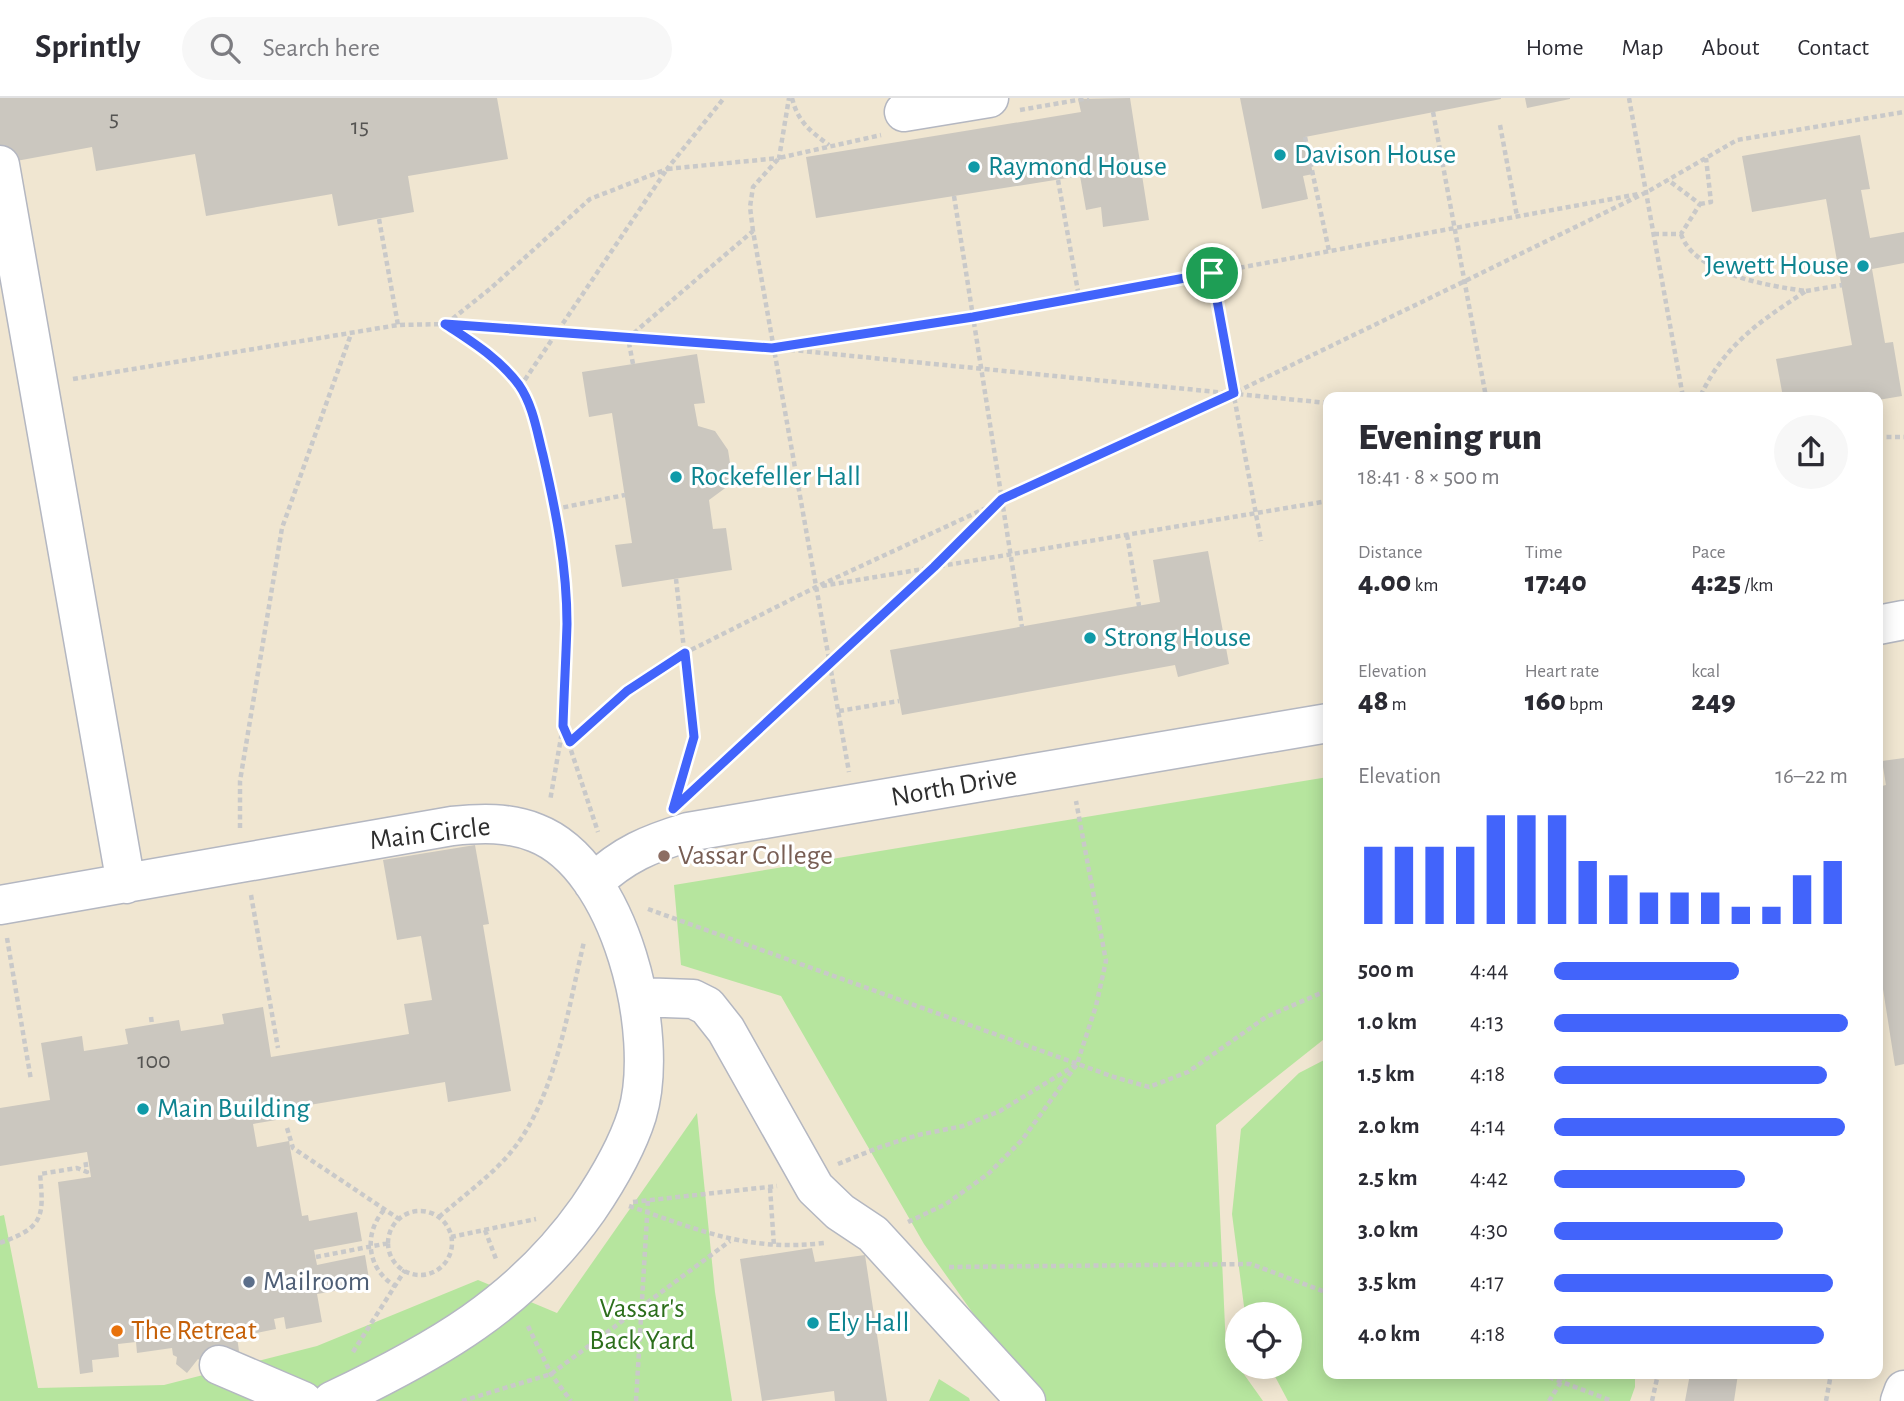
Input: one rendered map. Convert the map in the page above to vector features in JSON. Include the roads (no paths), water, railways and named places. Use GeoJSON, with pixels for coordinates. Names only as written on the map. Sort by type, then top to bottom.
{"type":"FeatureCollection","features":[{"type":"Feature","properties":{"kind":"lane"},"geometry":{"type":"LineString","coordinates":[[904,112],[989,98]]}},
{"type":"Feature","properties":{"kind":"lane"},"geometry":{"type":"LineString","coordinates":[[0,165],[127,884]]}},
{"type":"Feature","properties":{"kind":"lane"},"geometry":{"type":"LineString","coordinates":[[1883,624],[1904,620]]}},
{"type":"Feature","properties":{"kind":"lane","name":"North Drive"},"geometry":{"type":"LineString","coordinates":[[593,883],[623,858],[640,848],[688,832],[1323,724]]}},
{"type":"Feature","properties":{"kind":"lane","name":"Main Circle"},"geometry":{"type":"LineString","coordinates":[[3,918],[127,884],[430,829],[485,823],[513,826],[537,833],[561,847],[593,883],[614,921],[626,954],[638,997],[644,1039],[644,1079],[637,1114],[627,1140],[588,1208],[551,1255],[510,1294],[461,1334],[408,1365],[332,1401]]}},
{"type":"Feature","properties":{"kind":"lane"},"geometry":{"type":"LineString","coordinates":[[638,997],[693,999],[707,1006],[726,1030],[815,1188],[840,1212],[873,1234],[1026,1401]]}},
{"type":"Feature","properties":{"kind":"lane"},"geometry":{"type":"LineString","coordinates":[[219,1365],[303,1401]]}},
{"type":"Feature","properties":{"kind":"lane"},"geometry":{"type":"LineString","coordinates":[[1900,1401],[1904,1390]]}},
{"type":"Feature","properties":{"kind":"place","name":"Davison House"},"geometry":{"type":"Point","coordinates":[1280,155]}},
{"type":"Feature","properties":{"kind":"place","name":"Raymond House"},"geometry":{"type":"Point","coordinates":[974,167]}},
{"type":"Feature","properties":{"kind":"place","name":"Jewett House"},"geometry":{"type":"Point","coordinates":[1863,266]}},
{"type":"Feature","properties":{"kind":"place","name":"Rockefeller Hall"},"geometry":{"type":"Point","coordinates":[676,477]}},
{"type":"Feature","properties":{"kind":"place","name":"Strong House"},"geometry":{"type":"Point","coordinates":[1090,638]}},
{"type":"Feature","properties":{"kind":"place","name":"Vassar College"},"geometry":{"type":"Point","coordinates":[664,856]}},
{"type":"Feature","properties":{"kind":"place","name":"Main Building"},"geometry":{"type":"Point","coordinates":[143,1109]}},
{"type":"Feature","properties":{"kind":"place","name":"Mailroom"},"geometry":{"type":"Point","coordinates":[249,1282]}},
{"type":"Feature","properties":{"kind":"place","name":"Ely Hall"},"geometry":{"type":"Point","coordinates":[813,1323]}},
{"type":"Feature","properties":{"kind":"place","name":"The Retreat"},"geometry":{"type":"Point","coordinates":[117,1331]}},
{"type":"Feature","properties":{"kind":"park label","name":"Vassar's Back Yard"},"geometry":{"type":"Point","coordinates":[642,1325]}}]}
